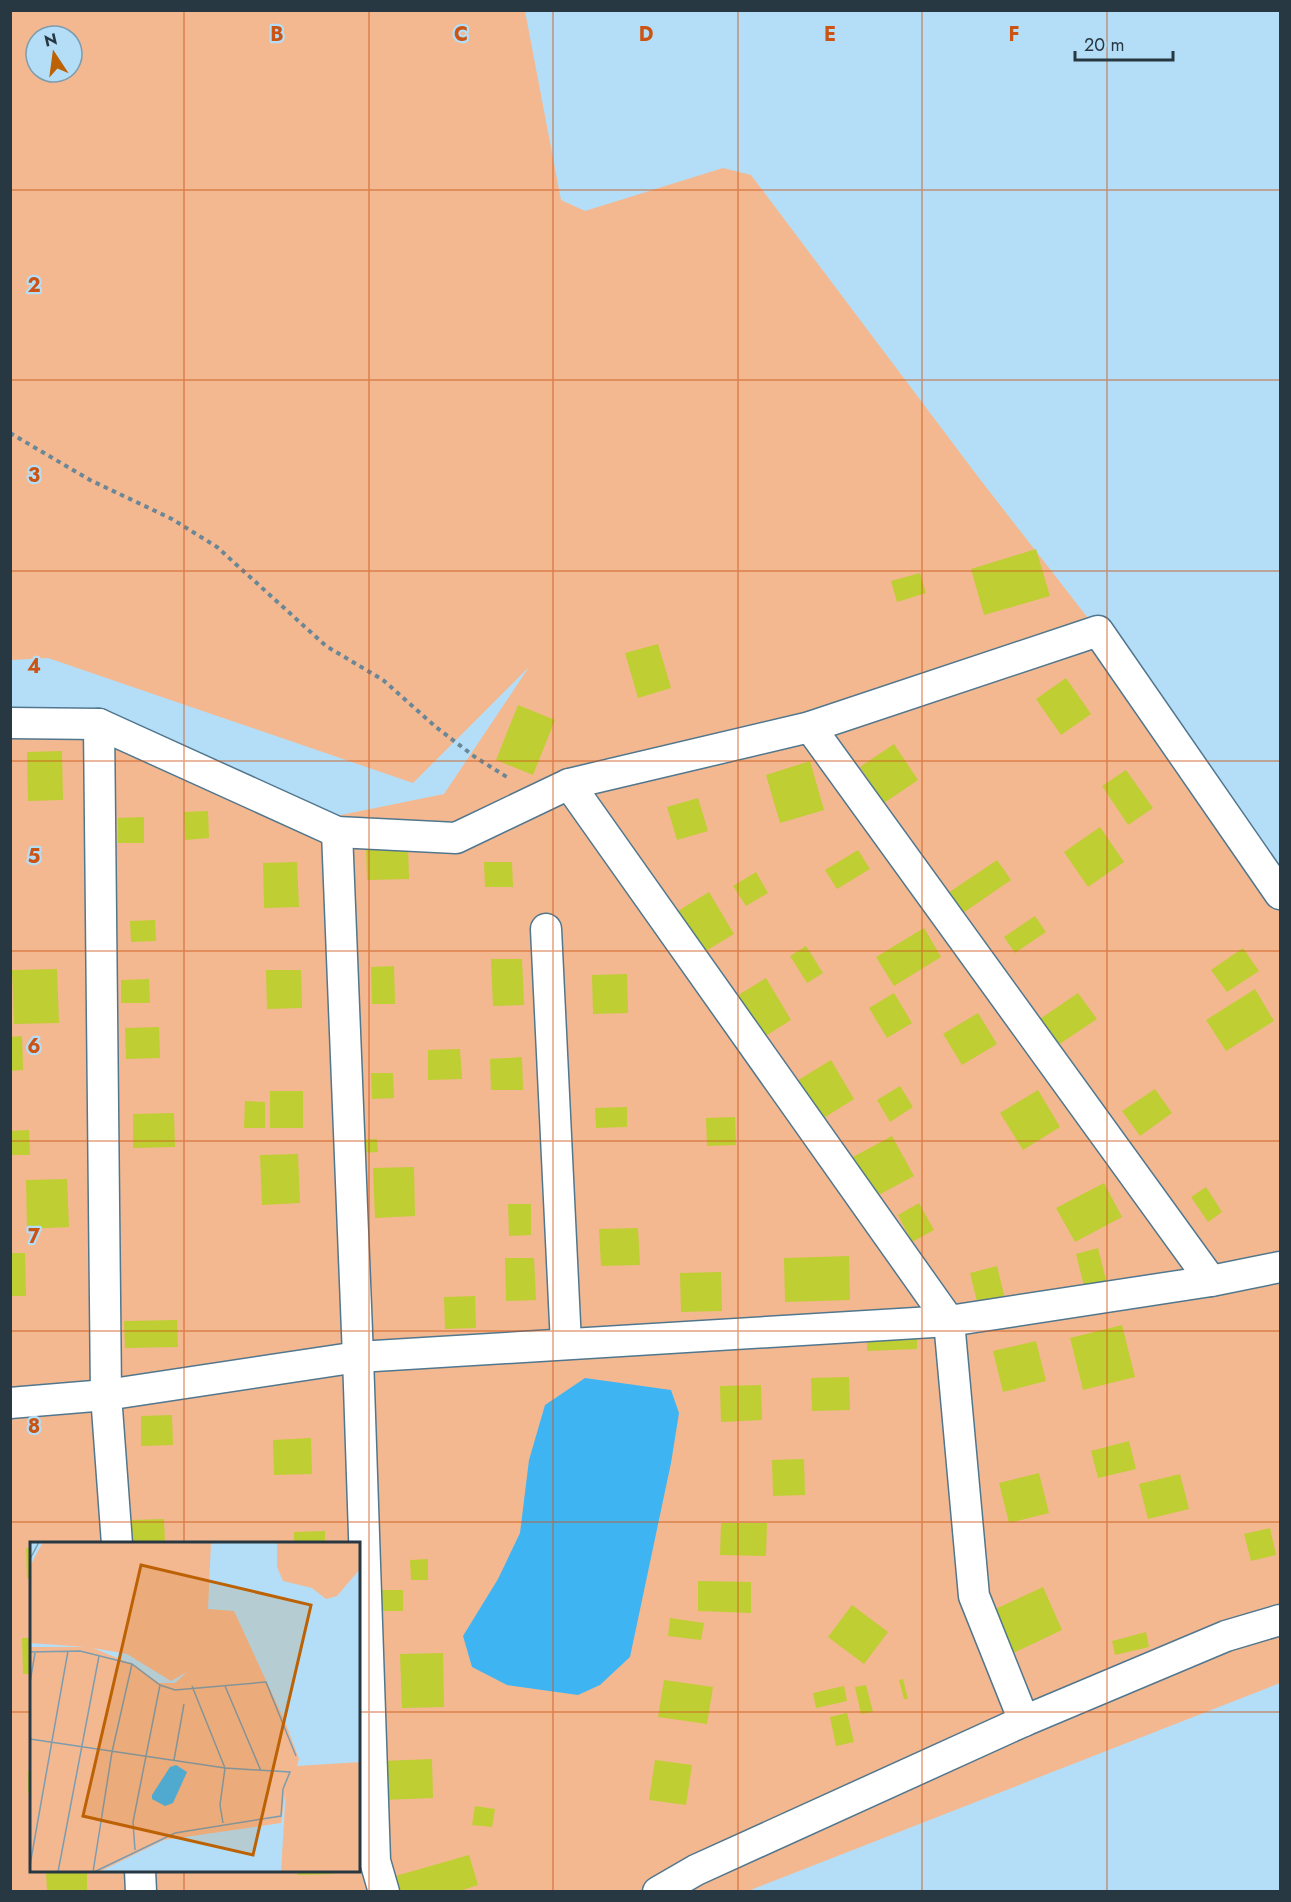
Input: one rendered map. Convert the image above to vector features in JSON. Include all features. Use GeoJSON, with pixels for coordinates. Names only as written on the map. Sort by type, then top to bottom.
{"type":"FeatureCollection","features":[{"type":"Feature","properties":{"kind":"street"},"geometry":{"type":"LineString","coordinates":[[10,723],[99,724],[337,832],[456,838],[569,784],[810,728],[1098,631],[1281,894]]}},
{"type":"Feature","properties":{"kind":"street"},"geometry":{"type":"LineString","coordinates":[[99,724],[106,1395],[117,1542]]}},
{"type":"Feature","properties":{"kind":"street"},"geometry":{"type":"LineString","coordinates":[[810,728],[1210,1281]]}},
{"type":"Feature","properties":{"kind":"street"},"geometry":{"type":"LineString","coordinates":[[569,784],[949,1321],[974,1596],[1024,1721]]}},
{"type":"Feature","properties":{"kind":"street"},"geometry":{"type":"LineString","coordinates":[[337,832],[375,1861],[384,1892]]}},
{"type":"Feature","properties":{"kind":"street"},"geometry":{"type":"LineString","coordinates":[[546,929],[566,1344]]}},
{"type":"Feature","properties":{"kind":"street"},"geometry":{"type":"LineString","coordinates":[[10,1403],[106,1395],[358,1356],[949,1321],[1210,1281],[1281,1267]]}},
{"type":"Feature","properties":{"kind":"street"},"geometry":{"type":"LineString","coordinates":[[658,1892],[696,1870],[1024,1721],[1226,1636],[1281,1620]]}},
{"type":"Feature","properties":{"kind":"street"},"geometry":{"type":"LineString","coordinates":[[140,1872],[141,1892]]}},
{"type":"Feature","properties":{"kind":"path"},"geometry":{"type":"LineString","coordinates":[[10,433],[90,480],[172,519],[217,548],[326,646],[383,680],[436,727],[475,757],[541,797]]}},
{"type":"Feature","properties":{"kind":"shaded area"},"geometry":{"type":"Polygon","coordinates":[[[11,11],[525,11],[561,200],[585,211],[723,168],[751,175],[979,478],[1280,865],[1280,1683],[748,1891],[11,1891],[10,712],[326,818],[444,794],[529,667],[413,783],[48,658],[11,660],[11,11]]]}},
{"type":"Feature","properties":{"kind":"water"},"geometry":{"type":"Polygon","coordinates":[[[585,1378],[671,1390],[679,1413],[671,1463],[630,1657],[600,1685],[578,1695],[507,1685],[472,1667],[463,1636],[498,1579],[520,1533],[529,1460],[545,1405],[585,1378]]]}},
{"type":"Feature","properties":{"kind":"building"},"geometry":{"type":"Polygon","coordinates":[[[1036,549],[1050,596],[984,615],[971,569],[1036,549]]]}},
{"type":"Feature","properties":{"kind":"building"},"geometry":{"type":"Polygon","coordinates":[[[920,573],[926,593],[897,602],[891,581],[920,573]]]}},
{"type":"Feature","properties":{"kind":"building"},"geometry":{"type":"Polygon","coordinates":[[[658,644],[671,688],[638,698],[625,653],[658,644]]]}},
{"type":"Feature","properties":{"kind":"building"},"geometry":{"type":"Polygon","coordinates":[[[1066,678],[1091,714],[1061,735],[1036,699],[1066,678]]]}},
{"type":"Feature","properties":{"kind":"building"},"geometry":{"type":"Polygon","coordinates":[[[518,705],[555,720],[533,775],[496,760],[518,705]]]}},
{"type":"Feature","properties":{"kind":"building"},"geometry":{"type":"Polygon","coordinates":[[[894,744],[918,780],[884,803],[860,767],[894,744]]]}},
{"type":"Feature","properties":{"kind":"building"},"geometry":{"type":"Polygon","coordinates":[[[62,751],[63,800],[28,801],[27,752],[62,751]]]}},
{"type":"Feature","properties":{"kind":"building"},"geometry":{"type":"Polygon","coordinates":[[[810,761],[824,810],[780,823],[766,775],[810,761]]]}},
{"type":"Feature","properties":{"kind":"building"},"geometry":{"type":"Polygon","coordinates":[[[1126,770],[1153,808],[1128,825],[1102,786],[1126,770]]]}},
{"type":"Feature","properties":{"kind":"building"},"geometry":{"type":"Polygon","coordinates":[[[698,798],[708,831],[677,840],[667,807],[698,798]]]}},
{"type":"Feature","properties":{"kind":"building"},"geometry":{"type":"Polygon","coordinates":[[[208,811],[209,838],[185,840],[184,812],[208,811]]]}},
{"type":"Feature","properties":{"kind":"building"},"geometry":{"type":"Polygon","coordinates":[[[144,817],[144,843],[118,843],[118,818],[144,817]]]}},
{"type":"Feature","properties":{"kind":"building"},"geometry":{"type":"Polygon","coordinates":[[[1100,827],[1124,862],[1088,887],[1064,852],[1100,827]]]}},
{"type":"Feature","properties":{"kind":"building"},"geometry":{"type":"Polygon","coordinates":[[[366,847],[408,847],[409,879],[367,880],[366,847]]]}},
{"type":"Feature","properties":{"kind":"building"},"geometry":{"type":"Polygon","coordinates":[[[858,850],[870,869],[837,889],[825,870],[858,850]]]}},
{"type":"Feature","properties":{"kind":"building"},"geometry":{"type":"Polygon","coordinates":[[[997,860],[1011,880],[963,913],[948,893],[997,860]]]}},
{"type":"Feature","properties":{"kind":"building"},"geometry":{"type":"Polygon","coordinates":[[[297,862],[299,907],[264,908],[263,863],[297,862]]]}},
{"type":"Feature","properties":{"kind":"building"},"geometry":{"type":"Polygon","coordinates":[[[484,862],[512,862],[513,887],[485,887],[484,862]]]}},
{"type":"Feature","properties":{"kind":"building"},"geometry":{"type":"Polygon","coordinates":[[[756,872],[768,893],[746,906],[733,886],[756,872]]]}},
{"type":"Feature","properties":{"kind":"building"},"geometry":{"type":"Polygon","coordinates":[[[709,892],[734,934],[699,955],[673,914],[709,892]]]}},
{"type":"Feature","properties":{"kind":"building"},"geometry":{"type":"Polygon","coordinates":[[[1035,916],[1046,932],[1015,953],[1004,937],[1035,916]]]}},
{"type":"Feature","properties":{"kind":"building"},"geometry":{"type":"Polygon","coordinates":[[[155,920],[156,941],[131,942],[130,921],[155,920]]]}},
{"type":"Feature","properties":{"kind":"building"},"geometry":{"type":"Polygon","coordinates":[[[924,928],[941,957],[894,986],[876,957],[924,928]]]}},
{"type":"Feature","properties":{"kind":"building"},"geometry":{"type":"Polygon","coordinates":[[[806,946],[823,973],[807,983],[790,956],[806,946]]]}},
{"type":"Feature","properties":{"kind":"building"},"geometry":{"type":"Polygon","coordinates":[[[1243,948],[1259,971],[1227,992],[1211,970],[1243,948]]]}},
{"type":"Feature","properties":{"kind":"building"},"geometry":{"type":"Polygon","coordinates":[[[491,959],[522,959],[524,1005],[493,1006],[491,959]]]}},
{"type":"Feature","properties":{"kind":"building"},"geometry":{"type":"Polygon","coordinates":[[[394,966],[395,1004],[372,1004],[371,967],[394,966]]]}},
{"type":"Feature","properties":{"kind":"building"},"geometry":{"type":"Polygon","coordinates":[[[57,969],[59,1023],[14,1024],[12,970],[57,969]]]}},
{"type":"Feature","properties":{"kind":"building"},"geometry":{"type":"Polygon","coordinates":[[[266,970],[301,970],[302,1008],[267,1009],[266,970]]]}},
{"type":"Feature","properties":{"kind":"building"},"geometry":{"type":"Polygon","coordinates":[[[627,974],[628,1013],[593,1014],[592,975],[627,974]]]}},
{"type":"Feature","properties":{"kind":"building"},"geometry":{"type":"Polygon","coordinates":[[[766,978],[791,1020],[761,1039],[735,997],[766,978]]]}},
{"type":"Feature","properties":{"kind":"building"},"geometry":{"type":"Polygon","coordinates":[[[149,979],[150,1003],[121,1003],[121,980],[149,979]]]}},
{"type":"Feature","properties":{"kind":"building"},"geometry":{"type":"Polygon","coordinates":[[[1255,989],[1274,1021],[1226,1051],[1206,1020],[1255,989]]]}},
{"type":"Feature","properties":{"kind":"building"},"geometry":{"type":"Polygon","coordinates":[[[894,993],[912,1023],[887,1038],[869,1008],[894,993]]]}},
{"type":"Feature","properties":{"kind":"building"},"geometry":{"type":"Polygon","coordinates":[[[1078,993],[1097,1019],[1055,1047],[1037,1021],[1078,993]]]}},
{"type":"Feature","properties":{"kind":"building"},"geometry":{"type":"Polygon","coordinates":[[[978,1013],[997,1044],[962,1065],[943,1034],[978,1013]]]}},
{"type":"Feature","properties":{"kind":"building"},"geometry":{"type":"Polygon","coordinates":[[[159,1027],[160,1058],[126,1059],[125,1028],[159,1027]]]}},
{"type":"Feature","properties":{"kind":"building"},"geometry":{"type":"Polygon","coordinates":[[[22,1036],[23,1070],[10,1071],[10,1037],[22,1036]]]}},
{"type":"Feature","properties":{"kind":"building"},"geometry":{"type":"Polygon","coordinates":[[[460,1049],[462,1079],[428,1080],[428,1050],[460,1049]]]}},
{"type":"Feature","properties":{"kind":"building"},"geometry":{"type":"Polygon","coordinates":[[[522,1057],[523,1090],[491,1090],[490,1059],[522,1057]]]}},
{"type":"Feature","properties":{"kind":"building"},"geometry":{"type":"Polygon","coordinates":[[[831,1060],[854,1099],[819,1121],[795,1082],[831,1060]]]}},
{"type":"Feature","properties":{"kind":"building"},"geometry":{"type":"Polygon","coordinates":[[[371,1073],[393,1073],[394,1098],[372,1099],[371,1073]]]}},
{"type":"Feature","properties":{"kind":"building"},"geometry":{"type":"Polygon","coordinates":[[[900,1086],[913,1107],[890,1122],[877,1100],[900,1086]]]}},
{"type":"Feature","properties":{"kind":"building"},"geometry":{"type":"Polygon","coordinates":[[[1155,1089],[1172,1113],[1140,1136],[1122,1111],[1155,1089]]]}},
{"type":"Feature","properties":{"kind":"building"},"geometry":{"type":"Polygon","coordinates":[[[1038,1090],[1060,1127],[1023,1150],[1000,1113],[1038,1090]]]}},
{"type":"Feature","properties":{"kind":"building"},"geometry":{"type":"Polygon","coordinates":[[[270,1091],[303,1091],[303,1128],[270,1128],[270,1091]]]}},
{"type":"Feature","properties":{"kind":"building"},"geometry":{"type":"Polygon","coordinates":[[[245,1101],[265,1102],[265,1128],[244,1128],[245,1101]]]}},
{"type":"Feature","properties":{"kind":"building"},"geometry":{"type":"Polygon","coordinates":[[[627,1107],[627,1127],[596,1128],[595,1108],[627,1107]]]}},
{"type":"Feature","properties":{"kind":"building"},"geometry":{"type":"Polygon","coordinates":[[[174,1113],[175,1147],[133,1148],[133,1114],[174,1113]]]}},
{"type":"Feature","properties":{"kind":"building"},"geometry":{"type":"Polygon","coordinates":[[[735,1117],[736,1145],[707,1146],[706,1118],[735,1117]]]}},
{"type":"Feature","properties":{"kind":"building"},"geometry":{"type":"Polygon","coordinates":[[[29,1130],[30,1155],[10,1155],[10,1131],[29,1130]]]}},
{"type":"Feature","properties":{"kind":"building"},"geometry":{"type":"Polygon","coordinates":[[[892,1136],[914,1176],[873,1198],[851,1158],[892,1136]]]}},
{"type":"Feature","properties":{"kind":"building"},"geometry":{"type":"Polygon","coordinates":[[[377,1139],[378,1152],[357,1153],[357,1140],[377,1139]]]}},
{"type":"Feature","properties":{"kind":"building"},"geometry":{"type":"Polygon","coordinates":[[[298,1154],[300,1203],[262,1205],[260,1155],[298,1154]]]}},
{"type":"Feature","properties":{"kind":"building"},"geometry":{"type":"Polygon","coordinates":[[[414,1167],[415,1216],[375,1218],[373,1168],[414,1167]]]}},
{"type":"Feature","properties":{"kind":"building"},"geometry":{"type":"Polygon","coordinates":[[[67,1179],[69,1227],[27,1229],[26,1180],[67,1179]]]}},
{"type":"Feature","properties":{"kind":"building"},"geometry":{"type":"Polygon","coordinates":[[[1104,1183],[1122,1217],[1075,1242],[1056,1208],[1104,1183]]]}},
{"type":"Feature","properties":{"kind":"building"},"geometry":{"type":"Polygon","coordinates":[[[1206,1187],[1222,1212],[1208,1222],[1191,1197],[1206,1187]]]}},
{"type":"Feature","properties":{"kind":"building"},"geometry":{"type":"Polygon","coordinates":[[[919,1203],[934,1230],[912,1242],[898,1215],[919,1203]]]}},
{"type":"Feature","properties":{"kind":"building"},"geometry":{"type":"Polygon","coordinates":[[[508,1204],[531,1204],[531,1235],[509,1236],[508,1204]]]}},
{"type":"Feature","properties":{"kind":"building"},"geometry":{"type":"Polygon","coordinates":[[[638,1228],[640,1265],[601,1266],[599,1229],[638,1228]]]}},
{"type":"Feature","properties":{"kind":"building"},"geometry":{"type":"Polygon","coordinates":[[[1098,1248],[1107,1284],[1085,1290],[1076,1254],[1098,1248]]]}},
{"type":"Feature","properties":{"kind":"building"},"geometry":{"type":"Polygon","coordinates":[[[10,1253],[25,1253],[26,1296],[10,1296],[10,1253]]]}},
{"type":"Feature","properties":{"kind":"building"},"geometry":{"type":"Polygon","coordinates":[[[849,1256],[850,1300],[785,1302],[784,1258],[849,1256]]]}},
{"type":"Feature","properties":{"kind":"building"},"geometry":{"type":"Polygon","coordinates":[[[505,1258],[534,1258],[536,1300],[506,1301],[505,1258]]]}},
{"type":"Feature","properties":{"kind":"building"},"geometry":{"type":"Polygon","coordinates":[[[997,1266],[1006,1303],[979,1310],[970,1273],[997,1266]]]}},
{"type":"Feature","properties":{"kind":"building"},"geometry":{"type":"Polygon","coordinates":[[[721,1272],[722,1311],[681,1312],[680,1273],[721,1272]]]}},
{"type":"Feature","properties":{"kind":"building"},"geometry":{"type":"Polygon","coordinates":[[[475,1296],[476,1328],[445,1329],[444,1297],[475,1296]]]}},
{"type":"Feature","properties":{"kind":"building"},"geometry":{"type":"Polygon","coordinates":[[[177,1320],[178,1347],[125,1348],[124,1321],[177,1320]]]}},
{"type":"Feature","properties":{"kind":"building"},"geometry":{"type":"Polygon","coordinates":[[[1122,1325],[1135,1377],[1083,1390],[1070,1338],[1122,1325]]]}},
{"type":"Feature","properties":{"kind":"building"},"geometry":{"type":"Polygon","coordinates":[[[917,1336],[917,1349],[867,1351],[867,1338],[917,1336]]]}},
{"type":"Feature","properties":{"kind":"building"},"geometry":{"type":"Polygon","coordinates":[[[1036,1341],[1046,1381],[1003,1392],[993,1351],[1036,1341]]]}},
{"type":"Feature","properties":{"kind":"building"},"geometry":{"type":"Polygon","coordinates":[[[849,1377],[850,1410],[812,1411],[811,1378],[849,1377]]]}},
{"type":"Feature","properties":{"kind":"building"},"geometry":{"type":"Polygon","coordinates":[[[761,1385],[762,1420],[721,1422],[720,1386],[761,1385]]]}},
{"type":"Feature","properties":{"kind":"building"},"geometry":{"type":"Polygon","coordinates":[[[172,1415],[173,1445],[141,1446],[141,1416],[172,1415]]]}},
{"type":"Feature","properties":{"kind":"building"},"geometry":{"type":"Polygon","coordinates":[[[311,1438],[312,1474],[274,1475],[273,1440],[311,1438]]]}},
{"type":"Feature","properties":{"kind":"building"},"geometry":{"type":"Polygon","coordinates":[[[1129,1441],[1136,1469],[1098,1478],[1091,1451],[1129,1441]]]}},
{"type":"Feature","properties":{"kind":"building"},"geometry":{"type":"Polygon","coordinates":[[[804,1459],[805,1495],[773,1496],[772,1460],[804,1459]]]}},
{"type":"Feature","properties":{"kind":"building"},"geometry":{"type":"Polygon","coordinates":[[[1039,1473],[1049,1513],[1009,1523],[999,1483],[1039,1473]]]}},
{"type":"Feature","properties":{"kind":"building"},"geometry":{"type":"Polygon","coordinates":[[[1180,1474],[1189,1509],[1148,1519],[1139,1484],[1180,1474]]]}},
{"type":"Feature","properties":{"kind":"building"},"geometry":{"type":"Polygon","coordinates":[[[164,1519],[165,1542],[132,1542],[132,1520],[164,1519]]]}},
{"type":"Feature","properties":{"kind":"building"},"geometry":{"type":"Polygon","coordinates":[[[721,1523],[767,1523],[766,1556],[720,1555],[721,1523]]]}},
{"type":"Feature","properties":{"kind":"building"},"geometry":{"type":"Polygon","coordinates":[[[1270,1528],[1276,1555],[1251,1561],[1244,1534],[1270,1528]]]}},
{"type":"Feature","properties":{"kind":"building"},"geometry":{"type":"Polygon","coordinates":[[[325,1531],[325,1542],[294,1542],[294,1532],[325,1531]]]}},
{"type":"Feature","properties":{"kind":"building"},"geometry":{"type":"Polygon","coordinates":[[[26,1548],[30,1548],[30,1579],[27,1579],[26,1548]]]}},
{"type":"Feature","properties":{"kind":"building"},"geometry":{"type":"Polygon","coordinates":[[[428,1559],[428,1580],[411,1580],[410,1560],[428,1559]]]}},
{"type":"Feature","properties":{"kind":"building"},"geometry":{"type":"Polygon","coordinates":[[[698,1581],[751,1582],[751,1613],[698,1611],[698,1581]]]}},
{"type":"Feature","properties":{"kind":"building"},"geometry":{"type":"Polygon","coordinates":[[[1043,1587],[1062,1630],[1011,1654],[991,1611],[1043,1587]]]}},
{"type":"Feature","properties":{"kind":"building"},"geometry":{"type":"Polygon","coordinates":[[[378,1590],[403,1590],[403,1611],[379,1611],[378,1590]]]}},
{"type":"Feature","properties":{"kind":"building"},"geometry":{"type":"Polygon","coordinates":[[[852,1605],[888,1632],[864,1664],[828,1637],[852,1605]]]}},
{"type":"Feature","properties":{"kind":"building"},"geometry":{"type":"Polygon","coordinates":[[[670,1618],[704,1623],[701,1640],[668,1636],[670,1618]]]}},
{"type":"Feature","properties":{"kind":"building"},"geometry":{"type":"Polygon","coordinates":[[[1146,1632],[1149,1647],[1115,1655],[1112,1641],[1146,1632]]]}},
{"type":"Feature","properties":{"kind":"building"},"geometry":{"type":"Polygon","coordinates":[[[22,1638],[30,1638],[30,1674],[23,1674],[22,1638]]]}},
{"type":"Feature","properties":{"kind":"building"},"geometry":{"type":"Polygon","coordinates":[[[443,1653],[444,1707],[402,1708],[400,1654],[443,1653]]]}},
{"type":"Feature","properties":{"kind":"building"},"geometry":{"type":"Polygon","coordinates":[[[903,1679],[908,1699],[904,1699],[899,1680],[903,1679]]]}},
{"type":"Feature","properties":{"kind":"building"},"geometry":{"type":"Polygon","coordinates":[[[664,1680],[713,1687],[707,1724],[658,1717],[664,1680]]]}},
{"type":"Feature","properties":{"kind":"building"},"geometry":{"type":"Polygon","coordinates":[[[866,1685],[873,1712],[861,1714],[855,1687],[866,1685]]]}},
{"type":"Feature","properties":{"kind":"building"},"geometry":{"type":"Polygon","coordinates":[[[844,1686],[847,1701],[816,1708],[813,1693],[844,1686]]]}},
{"type":"Feature","properties":{"kind":"building"},"geometry":{"type":"Polygon","coordinates":[[[847,1713],[854,1742],[836,1746],[830,1717],[847,1713]]]}},
{"type":"Feature","properties":{"kind":"building"},"geometry":{"type":"Polygon","coordinates":[[[432,1759],[433,1798],[383,1800],[382,1761],[432,1759]]]}},
{"type":"Feature","properties":{"kind":"building"},"geometry":{"type":"Polygon","coordinates":[[[655,1760],[692,1765],[686,1805],[649,1800],[655,1760]]]}},
{"type":"Feature","properties":{"kind":"building"},"geometry":{"type":"Polygon","coordinates":[[[30,1770],[30,1793],[28,1793],[28,1771],[30,1770]]]}},
{"type":"Feature","properties":{"kind":"building"},"geometry":{"type":"Polygon","coordinates":[[[475,1806],[495,1809],[492,1827],[472,1825],[475,1806]]]}},
{"type":"Feature","properties":{"kind":"building"},"geometry":{"type":"Polygon","coordinates":[[[469,1855],[478,1885],[457,1892],[397,1892],[392,1877],[469,1855]]]}},
{"type":"Feature","properties":{"kind":"building"},"geometry":{"type":"Polygon","coordinates":[[[46,1872],[87,1872],[87,1892],[47,1892],[46,1872]]]}},
{"type":"Feature","properties":{"kind":"building"},"geometry":{"type":"Polygon","coordinates":[[[297,1872],[333,1872],[333,1874],[297,1875],[297,1872]]]}}]}
